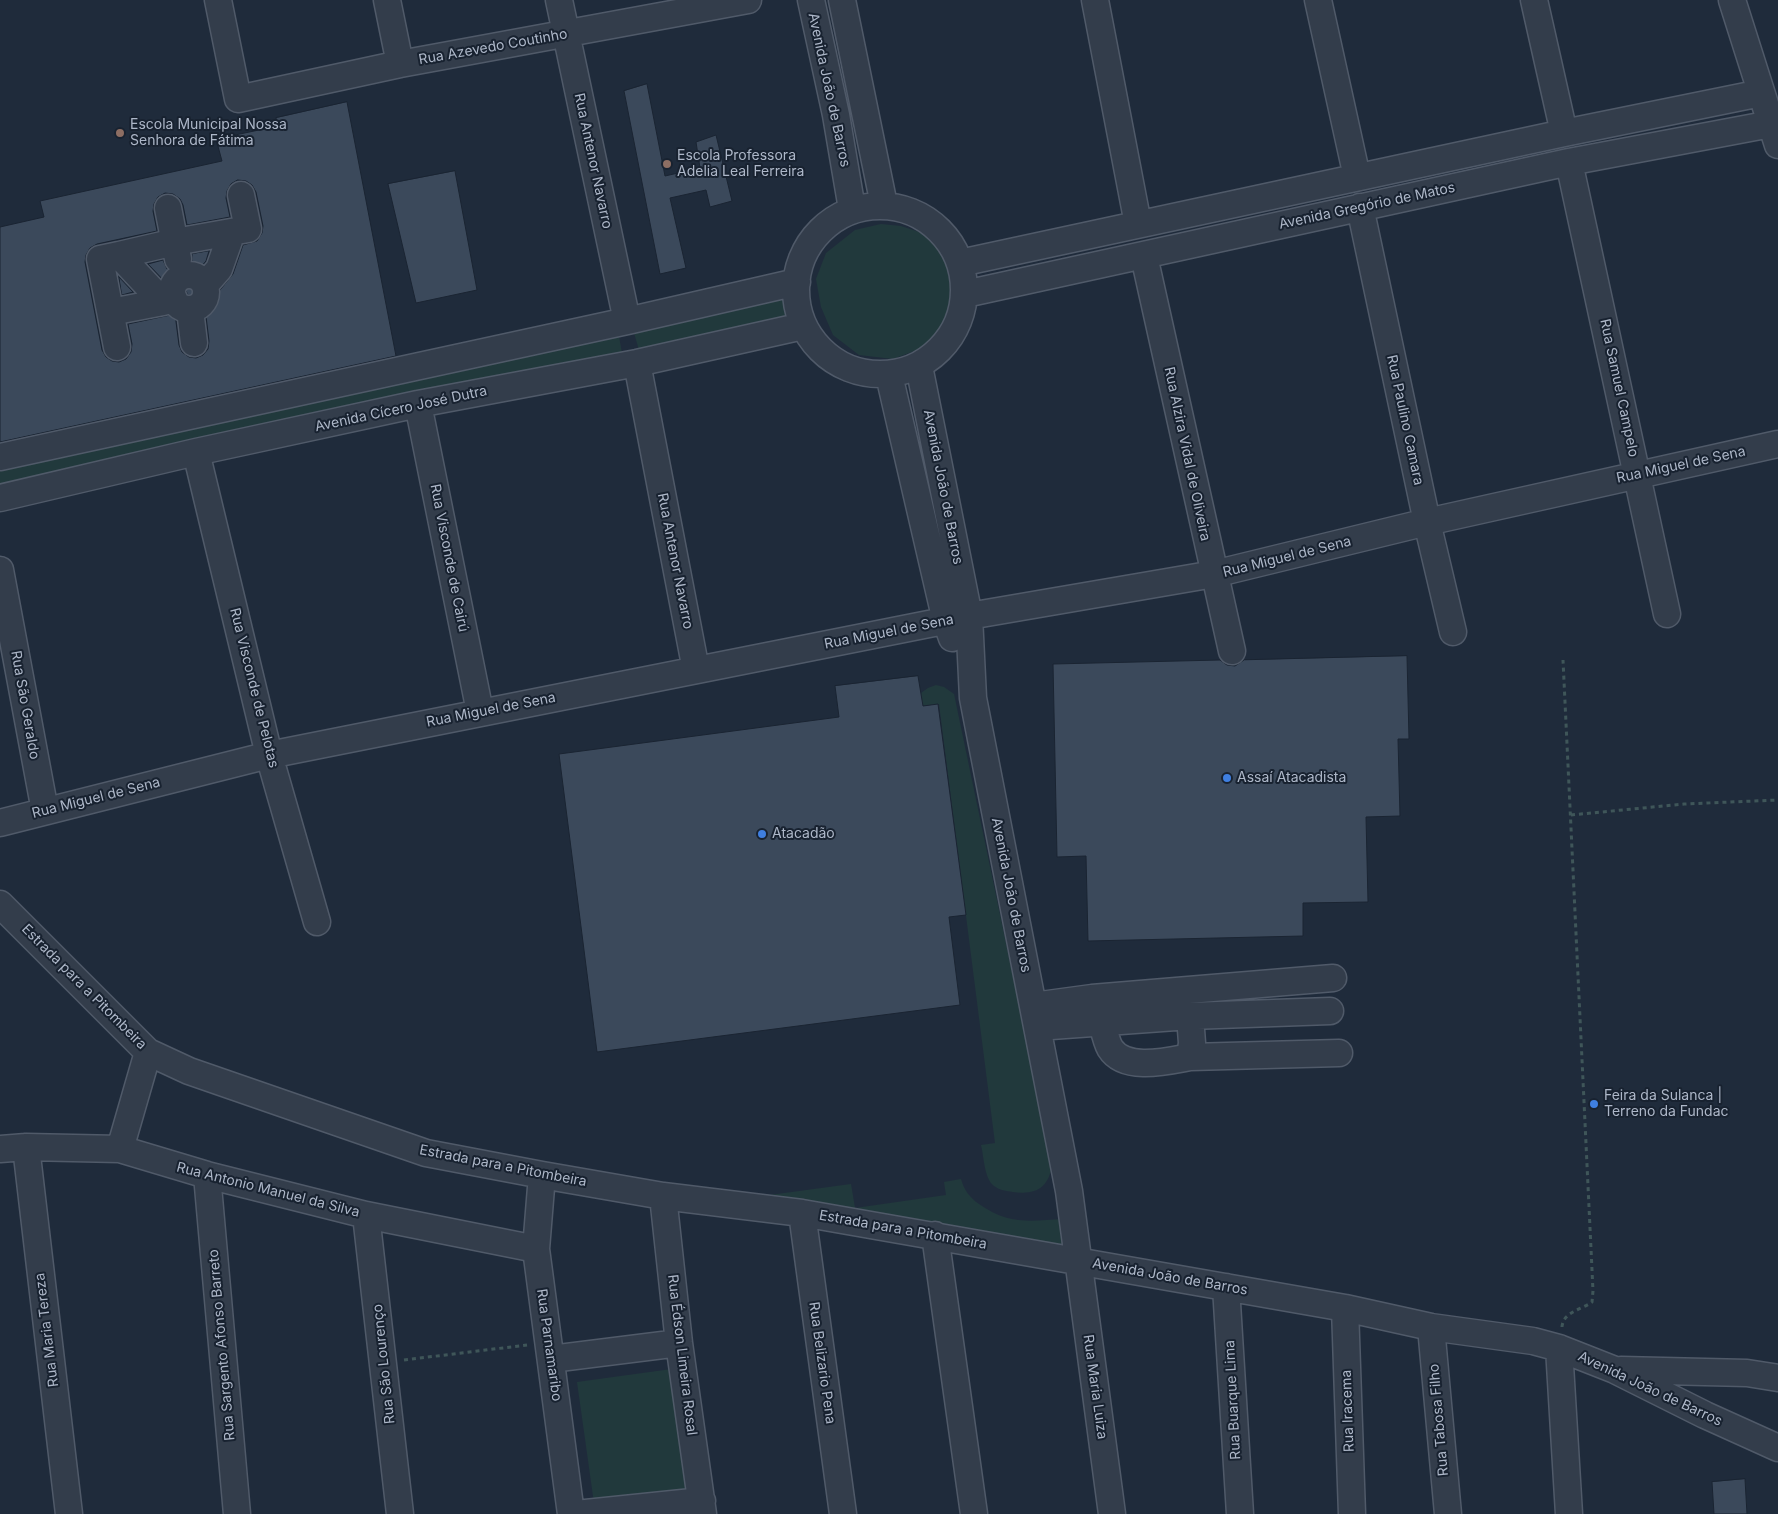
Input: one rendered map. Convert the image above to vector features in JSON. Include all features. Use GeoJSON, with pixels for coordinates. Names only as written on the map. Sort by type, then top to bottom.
{"type":"FeatureCollection","features":[{"type":"Feature","properties":{"kind":"street","name":"Rua Azevedo Coutinho"},"geometry":{"type":"LineString","coordinates":[[218,0],[238,99],[400,64],[748,0]]}},
{"type":"Feature","properties":{"kind":"street"},"geometry":{"type":"LineString","coordinates":[[386,0],[400,64]]}},
{"type":"Feature","properties":{"kind":"street","name":"Rua Antenor Navarro"},"geometry":{"type":"LineString","coordinates":[[559,0],[626,321]]}},
{"type":"Feature","properties":{"kind":"street","name":"Avenida João de Barros"},"geometry":{"type":"LineString","coordinates":[[811,0],[836,115],[852,209]]}},
{"type":"Feature","properties":{"kind":"street"},"geometry":{"type":"LineString","coordinates":[[842,0],[884,205]]}},
{"type":"Feature","properties":{"kind":"street"},"geometry":{"type":"LineString","coordinates":[[1095,0],[1138,224]]}},
{"type":"Feature","properties":{"kind":"street"},"geometry":{"type":"LineString","coordinates":[[1318,0],[1357,177]]}},
{"type":"Feature","properties":{"kind":"street"},"geometry":{"type":"LineString","coordinates":[[1534,0],[1564,133]]}},
{"type":"Feature","properties":{"kind":"street"},"geometry":{"type":"LineString","coordinates":[[1732,0],[1775,135]]}},
{"type":"Feature","properties":{"kind":"street"},"geometry":{"type":"LineString","coordinates":[[960,263],[1564,133],[1761,93]]}},
{"type":"Feature","properties":{"kind":"street","name":"Avenida Gregório de Matos"},"geometry":{"type":"LineString","coordinates":[[965,294],[1569,162],[1775,135]]}},
{"type":"Feature","properties":{"kind":"street","name":"Rua Samuel Campelo"},"geometry":{"type":"LineString","coordinates":[[1569,162],[1667,614]]}},
{"type":"Feature","properties":{"kind":"street"},"geometry":{"type":"LineString","coordinates":[[117,347],[100,259],[175,242],[248,229],[241,195]]}},
{"type":"Feature","properties":{"kind":"street"},"geometry":{"type":"LineString","coordinates":[[884,205],[910,210],[933,223],[950,242],[960,263],[965,294],[958,323],[942,348],[919,366],[889,375],[862,373],[838,364],[818,348],[803,326],[797,306],[796,282],[800,260],[812,239],[829,222],[852,209],[884,205]]}},
{"type":"Feature","properties":{"kind":"street","name":"Rua Paulino Camara"},"geometry":{"type":"LineString","coordinates":[[1360,207],[1427,522],[1454,632]]}},
{"type":"Feature","properties":{"kind":"street"},"geometry":{"type":"LineString","coordinates":[[168,208],[183,295],[194,343]]}},
{"type":"Feature","properties":{"kind":"street"},"geometry":{"type":"LineString","coordinates":[[111,312],[183,295],[219,269],[232,232]]}},
{"type":"Feature","properties":{"kind":"street"},"geometry":{"type":"LineString","coordinates":[[119,255],[183,295]]}},
{"type":"Feature","properties":{"kind":"street","name":"Rua Alzira Vidal de Oliveira"},"geometry":{"type":"LineString","coordinates":[[1144,256],[1232,651]]}},
{"type":"Feature","properties":{"kind":"street"},"geometry":{"type":"LineString","coordinates":[[0,457],[490,351],[796,282]]}},
{"type":"Feature","properties":{"kind":"street","name":"Avenida Cícero José Dutra"},"geometry":{"type":"LineString","coordinates":[[0,498],[196,452],[418,404],[637,363],[803,326]]}},
{"type":"Feature","properties":{"kind":"street"},"geometry":{"type":"LineString","coordinates":[[490,351],[497,389]]}},
{"type":"Feature","properties":{"kind":"street","name":"Rua Antenor Navarro"},"geometry":{"type":"LineString","coordinates":[[637,363],[696,670]]}},
{"type":"Feature","properties":{"kind":"street","name":"Avenida João de Barros"},"geometry":{"type":"LineString","coordinates":[[919,366],[958,618],[1069,1191],[1078,1260],[1345,1308],[1431,1327],[1533,1342],[1559,1348],[1615,1370],[1705,1415],[1778,1448]]}},
{"type":"Feature","properties":{"kind":"street","name":"Avenida João de Barros"},"geometry":{"type":"LineString","coordinates":[[889,375],[958,618]]}},
{"type":"Feature","properties":{"kind":"street","name":"Rua Visconde de Cairú"},"geometry":{"type":"LineString","coordinates":[[418,404],[480,712]]}},
{"type":"Feature","properties":{"kind":"street","name":"Rua Miguel de Sena"},"geometry":{"type":"LineString","coordinates":[[0,823],[269,755],[958,618],[1214,574],[1427,522],[1778,444]]}},
{"type":"Feature","properties":{"kind":"street","name":"Rua Visconde de Pelotas"},"geometry":{"type":"LineString","coordinates":[[196,452],[269,755],[317,922]]}},
{"type":"Feature","properties":{"kind":"street","name":"Rua São Geraldo"},"geometry":{"type":"LineString","coordinates":[[0,570],[45,811]]}},
{"type":"Feature","properties":{"kind":"street","name":"Estrada para a Pitombeira"},"geometry":{"type":"LineString","coordinates":[[0,904],[148,1052],[189,1071],[426,1152],[542,1175],[664,1196],[802,1213],[1078,1260]]}},
{"type":"Feature","properties":{"kind":"street"},"geometry":{"type":"LineString","coordinates":[[1035,1016],[1092,998],[1333,978]]}},
{"type":"Feature","properties":{"kind":"street"},"geometry":{"type":"LineString","coordinates":[[1035,1016],[1102,1022],[1190,1016],[1330,1011]]}},
{"type":"Feature","properties":{"kind":"street"},"geometry":{"type":"LineString","coordinates":[[1190,1016],[1192,1043],[1190,1057]]}},
{"type":"Feature","properties":{"kind":"street"},"geometry":{"type":"LineString","coordinates":[[1102,1022],[1109,1047],[1117,1056],[1149,1064],[1190,1057],[1339,1053]]}},
{"type":"Feature","properties":{"kind":"street"},"geometry":{"type":"LineString","coordinates":[[120,1149],[148,1052]]}},
{"type":"Feature","properties":{"kind":"street","name":"Rua Antonio Manuel da Silva"},"geometry":{"type":"LineString","coordinates":[[0,1149],[26,1147],[120,1149],[207,1175],[366,1215],[536,1249]]}},
{"type":"Feature","properties":{"kind":"street","name":"Rua Maria Tereza"},"geometry":{"type":"LineString","coordinates":[[26,1147],[69,1514]]}},
{"type":"Feature","properties":{"kind":"street","name":"Rua Sargento Afonso Barreto"},"geometry":{"type":"LineString","coordinates":[[207,1175],[237,1514]]}},
{"type":"Feature","properties":{"kind":"street","name":"Rua Parnamaribo"},"geometry":{"type":"LineString","coordinates":[[542,1175],[536,1249],[571,1514]]}},
{"type":"Feature","properties":{"kind":"street","name":"Rua Édson Limeira Rosal"},"geometry":{"type":"LineString","coordinates":[[664,1196],[679,1343],[702,1508]]}},
{"type":"Feature","properties":{"kind":"street","name":"Rua Belizario Pena"},"geometry":{"type":"LineString","coordinates":[[802,1213],[842,1514]]}},
{"type":"Feature","properties":{"kind":"street","name":"Rua São Lourenço"},"geometry":{"type":"LineString","coordinates":[[366,1215],[400,1514]]}},
{"type":"Feature","properties":{"kind":"street"},"geometry":{"type":"LineString","coordinates":[[936,1235],[974,1514]]}},
{"type":"Feature","properties":{"kind":"street","name":"Rua Maria Luiza"},"geometry":{"type":"LineString","coordinates":[[1078,1260],[1112,1514]]}},
{"type":"Feature","properties":{"kind":"street","name":"Rua Buarque Lima"},"geometry":{"type":"LineString","coordinates":[[1226,1287],[1240,1514]]}},
{"type":"Feature","properties":{"kind":"street","name":"Rua Iracema"},"geometry":{"type":"LineString","coordinates":[[1345,1308],[1352,1514]]}},
{"type":"Feature","properties":{"kind":"street","name":"Rua Tabosa Filho"},"geometry":{"type":"LineString","coordinates":[[1431,1327],[1448,1514]]}},
{"type":"Feature","properties":{"kind":"street"},"geometry":{"type":"LineString","coordinates":[[550,1351],[679,1343]]}},
{"type":"Feature","properties":{"kind":"street"},"geometry":{"type":"LineString","coordinates":[[1559,1348],[1569,1514]]}},
{"type":"Feature","properties":{"kind":"street"},"geometry":{"type":"LineString","coordinates":[[1615,1370],[1746,1372],[1778,1378]]}},
{"type":"Feature","properties":{"kind":"street"},"geometry":{"type":"LineString","coordinates":[[576,1514],[702,1508]]}},
{"type":"Feature","properties":{"kind":"path"},"geometry":{"type":"LineString","coordinates":[[1559,1348],[1562,1323],[1569,1314],[1592,1302],[1593,1291],[1563,660]]}},
{"type":"Feature","properties":{"kind":"path"},"geometry":{"type":"LineString","coordinates":[[1571,815],[1684,804],[1778,800]]}},
{"type":"Feature","properties":{"kind":"path"},"geometry":{"type":"LineString","coordinates":[[384,1363],[550,1351]]}},
{"type":"Feature","properties":{"kind":"green space"},"geometry":{"type":"Polygon","coordinates":[[[881,224],[901,226],[919,232],[937,245],[947,260],[952,275],[955,300],[948,322],[930,345],[893,359],[859,355],[833,335],[821,307],[816,279],[826,253],[855,230],[881,224]]]}},
{"type":"Feature","properties":{"kind":"green space"},"geometry":{"type":"Polygon","coordinates":[[[789,293],[794,319],[639,350],[632,326],[789,293]]]}},
{"type":"Feature","properties":{"kind":"green space"},"geometry":{"type":"Polygon","coordinates":[[[618,331],[622,353],[1,487],[0,484],[0,463],[618,331]]]}},
{"type":"Feature","properties":{"kind":"green space"},"geometry":{"type":"Polygon","coordinates":[[[936,685],[944,687],[954,694],[1052,1164],[1048,1179],[1035,1191],[1021,1193],[1001,1189],[994,1186],[986,1172],[981,1145],[995,1143],[939,704],[922,706],[921,693],[936,685]]]}},
{"type":"Feature","properties":{"kind":"green space"},"geometry":{"type":"Polygon","coordinates":[[[961,1179],[966,1190],[979,1204],[990,1211],[1010,1219],[1030,1221],[1064,1219],[1063,1251],[755,1197],[851,1184],[855,1208],[946,1195],[944,1182],[961,1179]]]}},
{"type":"Feature","properties":{"kind":"green space"},"geometry":{"type":"Polygon","coordinates":[[[679,1368],[694,1492],[594,1503],[577,1382],[679,1368]]]}},
{"type":"Feature","properties":{"kind":"building"},"geometry":{"type":"Polygon","coordinates":[[[647,84],[665,176],[700,168],[696,142],[716,135],[732,201],[710,207],[706,190],[670,198],[686,268],[660,274],[624,91],[647,84]]]}},
{"type":"Feature","properties":{"kind":"building"},"geometry":{"type":"Polygon","coordinates":[[[347,102],[396,356],[0,442],[0,227],[44,217],[40,201],[222,161],[216,139],[278,126],[276,118],[347,102]],[[238,180],[231,184],[227,191],[226,198],[230,217],[187,225],[180,199],[173,194],[165,193],[158,197],[154,204],[153,211],[157,231],[97,244],[90,248],[85,262],[102,350],[106,357],[112,361],[119,362],[126,359],[131,352],[132,344],[128,324],[175,314],[179,345],[182,352],[189,357],[196,358],[203,355],[208,349],[209,341],[205,308],[202,301],[198,298],[203,300],[209,299],[216,295],[233,274],[243,245],[257,241],[262,233],[263,226],[256,192],[252,185],[246,181],[238,180]]]}},
{"type":"Feature","properties":{"kind":"building"},"geometry":{"type":"Polygon","coordinates":[[[455,171],[477,290],[416,303],[388,184],[455,171]]]}},
{"type":"Feature","properties":{"kind":"building"},"geometry":{"type":"Polygon","coordinates":[[[209,251],[206,261],[190,282],[195,296],[188,295],[185,289],[178,285],[168,285],[148,264],[163,260],[167,269],[181,274],[188,270],[192,264],[192,254],[209,251]]]}},
{"type":"Feature","properties":{"kind":"building"},"geometry":{"type":"Polygon","coordinates":[[[119,277],[133,292],[122,295],[119,277]]]}},
{"type":"Feature","properties":{"kind":"building","name":"Assaí Atacadista"},"geometry":{"type":"Polygon","coordinates":[[[1407,656],[1409,739],[1398,739],[1400,816],[1366,817],[1368,902],[1303,903],[1303,936],[1088,941],[1086,856],[1057,857],[1053,664],[1220,660],[1227,665],[1235,666],[1244,660],[1407,656]]]}},
{"type":"Feature","properties":{"kind":"building","name":"Atacadão"},"geometry":{"type":"Polygon","coordinates":[[[918,676],[923,706],[938,704],[966,915],[949,917],[960,1005],[597,1052],[559,754],[839,717],[835,686],[918,676]]]}},
{"type":"Feature","properties":{"kind":"building"},"geometry":{"type":"Polygon","coordinates":[[[1745,1479],[1747,1514],[1714,1514],[1712,1482],[1745,1479]]]}},
{"type":"Feature","properties":{"kind":"place","name":"Escola Municipal Nossa Senhora de Fátima"},"geometry":{"type":"Point","coordinates":[120,133]}},
{"type":"Feature","properties":{"kind":"place","name":"Escola Professora Adelia Leal Ferreira"},"geometry":{"type":"Point","coordinates":[667,164]}},
{"type":"Feature","properties":{"kind":"place","name":"Assaí Atacadista"},"geometry":{"type":"Point","coordinates":[1227,778]}},
{"type":"Feature","properties":{"kind":"place","name":"Atacadão"},"geometry":{"type":"Point","coordinates":[762,834]}},
{"type":"Feature","properties":{"kind":"place","name":"Feira da Sulanca | Terreno da Fundac"},"geometry":{"type":"Point","coordinates":[1594,1104]}}]}
